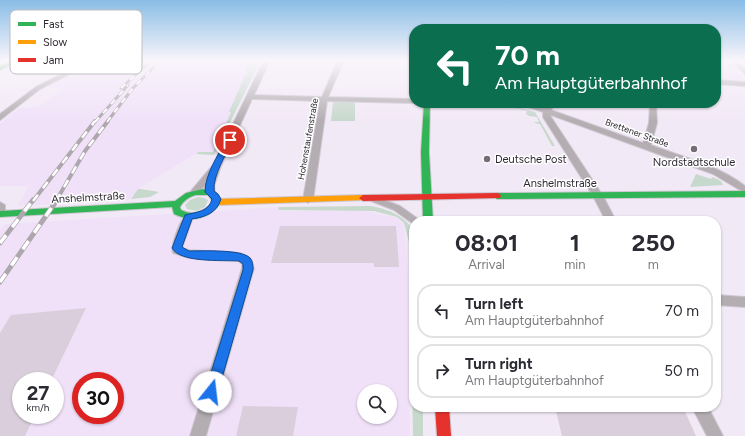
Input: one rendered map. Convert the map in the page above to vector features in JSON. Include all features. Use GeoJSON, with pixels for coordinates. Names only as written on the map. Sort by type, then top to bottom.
{"type":"FeatureCollection","features":[{"type":"Feature","properties":{"kind":"main road"},"geometry":{"type":"LineString","coordinates":[[427,108],[426,197],[428,216]]}},
{"type":"Feature","properties":{"kind":"main road"},"geometry":{"type":"LineString","coordinates":[[210,192],[215,196],[216,202],[212,209],[204,214],[188,217],[177,212],[177,204],[183,197],[194,193],[210,192]]}},
{"type":"Feature","properties":{"kind":"main road","name":"Anshelmstraße"},"geometry":{"type":"LineString","coordinates":[[216,202],[426,197],[745,194]]}},
{"type":"Feature","properties":{"kind":"main road","name":"Anshelmstraße"},"geometry":{"type":"LineString","coordinates":[[0,214],[177,204]]}},
{"type":"Feature","properties":{"kind":"main road"},"geometry":{"type":"LineString","coordinates":[[442,412],[444,436]]}},
{"type":"Feature","properties":{"kind":"street"},"geometry":{"type":"LineString","coordinates":[[0,118],[25,97],[53,80]]}},
{"type":"Feature","properties":{"kind":"street"},"geometry":{"type":"LineString","coordinates":[[210,192],[209,186],[217,166],[258,80]]}},
{"type":"Feature","properties":{"kind":"street","name":"Hohenstaufenstraße"},"geometry":{"type":"LineString","coordinates":[[308,200],[324,99],[332,80]]}},
{"type":"Feature","properties":{"kind":"street"},"geometry":{"type":"LineString","coordinates":[[721,82],[745,84]]}},
{"type":"Feature","properties":{"kind":"street"},"geometry":{"type":"LineString","coordinates":[[250,97],[409,101]]}},
{"type":"Feature","properties":{"kind":"street","name":"Brettener Straße"},"geometry":{"type":"LineString","coordinates":[[536,108],[722,175],[732,180],[745,190]]}},
{"type":"Feature","properties":{"kind":"street"},"geometry":{"type":"LineString","coordinates":[[550,108],[547,111],[547,116],[598,196],[608,216]]}},
{"type":"Feature","properties":{"kind":"street"},"geometry":{"type":"LineString","coordinates":[[646,147],[653,123],[652,108]]}},
{"type":"Feature","properties":{"kind":"street"},"geometry":{"type":"LineString","coordinates":[[194,193],[208,174],[217,166]]}},
{"type":"Feature","properties":{"kind":"street","name":"Anshelmstraße"},"geometry":{"type":"LineString","coordinates":[[374,199],[397,208],[409,216]]}},
{"type":"Feature","properties":{"kind":"street"},"geometry":{"type":"LineString","coordinates":[[0,205],[0,210]]}},
{"type":"Feature","properties":{"kind":"street"},"geometry":{"type":"LineString","coordinates":[[188,217],[177,245],[177,250],[189,254],[240,257],[246,260],[248,264],[248,270],[198,436]]}},
{"type":"Feature","properties":{"kind":"street"},"geometry":{"type":"LineString","coordinates":[[721,300],[745,302]]}},
{"type":"Feature","properties":{"kind":"street"},"geometry":{"type":"LineString","coordinates":[[703,412],[715,436]]}},
{"type":"Feature","properties":{"kind":"shaded area"},"geometry":{"type":"Polygon","coordinates":[[[59,80],[243,80],[229,112],[232,112],[213,152],[198,152],[138,189],[129,200],[17,206],[29,186],[0,186],[0,124],[19,108],[38,107],[64,88],[46,87],[59,80]]]}},
{"type":"Feature","properties":{"kind":"shaded area"},"geometry":{"type":"Polygon","coordinates":[[[721,80],[745,80],[745,82],[721,80]]]}},
{"type":"Feature","properties":{"kind":"shaded area"},"geometry":{"type":"Polygon","coordinates":[[[279,207],[279,211],[365,211],[397,218],[404,224],[408,274],[410,436],[0,436],[0,230],[5,224],[279,207]]]}},
{"type":"Feature","properties":{"kind":"green space"},"geometry":{"type":"Polygon","coordinates":[[[243,80],[251,80],[214,155],[196,154],[198,152],[213,152],[224,124],[226,124],[231,112],[229,112],[243,80]]]}},
{"type":"Feature","properties":{"kind":"green space"},"geometry":{"type":"Polygon","coordinates":[[[333,102],[355,102],[355,121],[331,121],[333,102]]]}},
{"type":"Feature","properties":{"kind":"green space"},"geometry":{"type":"Polygon","coordinates":[[[516,108],[535,112],[555,146],[552,146],[540,124],[534,122],[539,122],[537,117],[529,116],[526,114],[527,111],[516,108]]]}},
{"type":"Feature","properties":{"kind":"green space"},"geometry":{"type":"Polygon","coordinates":[[[696,174],[711,179],[712,177],[717,179],[722,182],[723,185],[690,187],[696,174]]]}},
{"type":"Feature","properties":{"kind":"green space"},"geometry":{"type":"Polygon","coordinates":[[[138,189],[159,192],[150,197],[131,199],[138,189]]]}},
{"type":"Feature","properties":{"kind":"green space"},"geometry":{"type":"Polygon","coordinates":[[[198,197],[208,200],[205,207],[197,211],[187,209],[185,205],[190,200],[198,197]]]}},
{"type":"Feature","properties":{"kind":"green space"},"geometry":{"type":"Polygon","coordinates":[[[370,206],[383,209],[395,214],[409,224],[409,242],[404,223],[397,217],[374,211],[278,210],[279,207],[370,206]]]}},
{"type":"Feature","properties":{"kind":"green space"},"geometry":{"type":"Polygon","coordinates":[[[413,412],[423,412],[423,436],[413,436],[413,412]]]}},
{"type":"Feature","properties":{"kind":"building"},"geometry":{"type":"Polygon","coordinates":[[[280,226],[396,226],[399,267],[374,267],[374,263],[271,263],[280,226]]]}},
{"type":"Feature","properties":{"kind":"building"},"geometry":{"type":"Polygon","coordinates":[[[86,308],[55,372],[12,372],[12,424],[31,424],[25,436],[0,436],[0,333],[11,315],[86,308]]]}},
{"type":"Feature","properties":{"kind":"building"},"geometry":{"type":"Polygon","coordinates":[[[243,406],[298,407],[293,436],[236,436],[243,406]]]}},
{"type":"Feature","properties":{"kind":"building"},"geometry":{"type":"Polygon","coordinates":[[[556,412],[685,412],[696,436],[562,436],[556,412]]]}},
{"type":"Feature","properties":{"kind":"railway"},"geometry":{"type":"LineString","coordinates":[[121,88],[129,80]]}},
{"type":"Feature","properties":{"kind":"railway"},"geometry":{"type":"LineString","coordinates":[[107,122],[141,80]]}},
{"type":"Feature","properties":{"kind":"railway"},"geometry":{"type":"LineString","coordinates":[[95,122],[128,85]]}},
{"type":"Feature","properties":{"kind":"railway"},"geometry":{"type":"LineString","coordinates":[[33,201],[95,121]]}},
{"type":"Feature","properties":{"kind":"railway"},"geometry":{"type":"LineString","coordinates":[[56,201],[85,151],[108,121]]}},
{"type":"Feature","properties":{"kind":"railway"},"geometry":{"type":"LineString","coordinates":[[0,243],[33,200]]}},
{"type":"Feature","properties":{"kind":"railway"},"geometry":{"type":"LineString","coordinates":[[0,282],[57,200]]}},
{"type":"Feature","properties":{"kind":"traffic: fast"},"geometry":{"type":"LineString","coordinates":[[427,108],[425,152],[428,216]]}},
{"type":"Feature","properties":{"kind":"traffic: fast"},"geometry":{"type":"LineString","coordinates":[[200,192],[211,193],[216,199],[217,202],[209,211],[199,216],[182,215],[177,212],[176,207],[183,198],[193,193],[200,192]]}},
{"type":"Feature","properties":{"kind":"traffic: fast"},"geometry":{"type":"LineString","coordinates":[[497,196],[745,194]]}},
{"type":"Feature","properties":{"kind":"traffic: fast"},"geometry":{"type":"LineString","coordinates":[[0,214],[177,204]]}},
{"type":"Feature","properties":{"kind":"traffic: slow"},"geometry":{"type":"LineString","coordinates":[[217,202],[363,198]]}},
{"type":"Feature","properties":{"kind":"traffic: jam"},"geometry":{"type":"LineString","coordinates":[[363,198],[497,196]]}},
{"type":"Feature","properties":{"kind":"traffic: jam"},"geometry":{"type":"LineString","coordinates":[[442,412],[444,436]]}},
{"type":"Feature","properties":{"kind":"place","name":"Nordstadtschule"},"geometry":{"type":"Point","coordinates":[694,149]}},
{"type":"Feature","properties":{"kind":"place","name":"Deutsche Post"},"geometry":{"type":"Point","coordinates":[487,159]}},
{"type":"Feature","properties":{"kind":"route"},"geometry":{"type":"LineString","coordinates":[[211,392],[248,270],[248,264],[244,258],[240,257],[189,254],[177,250],[177,245],[188,217],[204,214],[215,206],[217,199],[210,192],[209,186],[230,140]]}}]}
